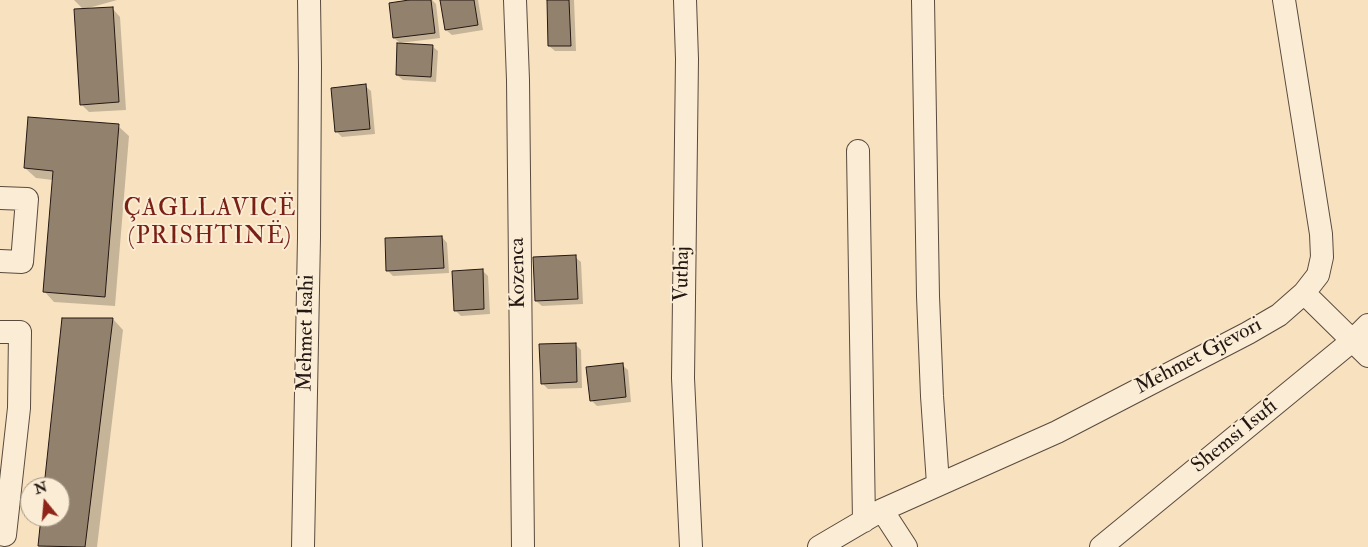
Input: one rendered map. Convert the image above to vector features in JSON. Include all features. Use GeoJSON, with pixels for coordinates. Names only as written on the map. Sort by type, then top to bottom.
{"type":"FeatureCollection","features":[{"type":"Feature","properties":{"kind":"street","name":"Mehmet Isahi"},"geometry":{"type":"LineString","coordinates":[[303,547],[308,238],[308,0]]}},
{"type":"Feature","properties":{"kind":"street","name":"Kozenca"},"geometry":{"type":"LineString","coordinates":[[515,0],[518,80],[523,547]]}},
{"type":"Feature","properties":{"kind":"street","name":"Vuthaj"},"geometry":{"type":"LineString","coordinates":[[685,0],[683,378],[691,547]]}},
{"type":"Feature","properties":{"kind":"street"},"geometry":{"type":"LineString","coordinates":[[923,0],[928,296],[938,484]]}},
{"type":"Feature","properties":{"kind":"street","name":"Mehmet Gjevori"},"geometry":{"type":"LineString","coordinates":[[819,547],[873,516],[938,484],[1009,455],[1057,432],[1240,337],[1279,315],[1304,293],[1318,276],[1322,257],[1322,234],[1284,0]]}},
{"type":"Feature","properties":{"kind":"street"},"geometry":{"type":"LineString","coordinates":[[858,151],[873,516],[906,547]]}},
{"type":"Feature","properties":{"kind":"street"},"geometry":{"type":"LineString","coordinates":[[0,198],[27,199],[22,262],[0,261]]}},
{"type":"Feature","properties":{"kind":"street"},"geometry":{"type":"LineString","coordinates":[[1304,293],[1368,356]]}},
{"type":"Feature","properties":{"kind":"street","name":"Shemsi Isufi"},"geometry":{"type":"LineString","coordinates":[[1100,547],[1368,326]]}},
{"type":"Feature","properties":{"kind":"street"},"geometry":{"type":"LineString","coordinates":[[0,332],[20,332],[19,408],[6,535],[0,534]]}},
{"type":"Feature","properties":{"kind":"building"},"geometry":{"type":"Polygon","coordinates":[[[409,0],[431,0],[435,33],[393,38],[389,3],[409,0]]]}},
{"type":"Feature","properties":{"kind":"building"},"geometry":{"type":"Polygon","coordinates":[[[440,0],[474,0],[478,25],[445,30],[440,0]]]}},
{"type":"Feature","properties":{"kind":"building"},"geometry":{"type":"Polygon","coordinates":[[[547,0],[569,0],[571,46],[548,46],[547,0]]]}},
{"type":"Feature","properties":{"kind":"building"},"geometry":{"type":"Polygon","coordinates":[[[113,7],[119,102],[80,105],[74,9],[113,7]]]}},
{"type":"Feature","properties":{"kind":"building"},"geometry":{"type":"Polygon","coordinates":[[[397,43],[433,45],[431,77],[396,75],[397,43]]]}},
{"type":"Feature","properties":{"kind":"building"},"geometry":{"type":"Polygon","coordinates":[[[366,84],[370,129],[335,132],[331,88],[366,84]]]}},
{"type":"Feature","properties":{"kind":"building"},"geometry":{"type":"Polygon","coordinates":[[[28,117],[119,124],[105,297],[43,292],[53,171],[24,168],[28,117]]]}},
{"type":"Feature","properties":{"kind":"building"},"geometry":{"type":"Polygon","coordinates":[[[442,236],[444,268],[386,271],[385,238],[442,236]]]}},
{"type":"Feature","properties":{"kind":"building"},"geometry":{"type":"Polygon","coordinates":[[[576,255],[578,299],[535,301],[533,257],[576,255]]]}},
{"type":"Feature","properties":{"kind":"building"},"geometry":{"type":"Polygon","coordinates":[[[483,269],[484,309],[454,311],[452,271],[483,269]]]}},
{"type":"Feature","properties":{"kind":"building"},"geometry":{"type":"Polygon","coordinates":[[[62,318],[113,318],[85,547],[38,546],[40,527],[70,527],[70,477],[45,477],[62,318]]]}},
{"type":"Feature","properties":{"kind":"building"},"geometry":{"type":"Polygon","coordinates":[[[576,343],[577,382],[541,384],[539,344],[576,343]]]}},
{"type":"Feature","properties":{"kind":"building"},"geometry":{"type":"Polygon","coordinates":[[[623,363],[626,397],[590,401],[586,367],[623,363]]]}},
{"type":"Feature","properties":{"kind":"district","name":"ÇAGLLAVICË (PRISHTINË)"},"geometry":{"type":"Point","coordinates":[210,224]}}]}
